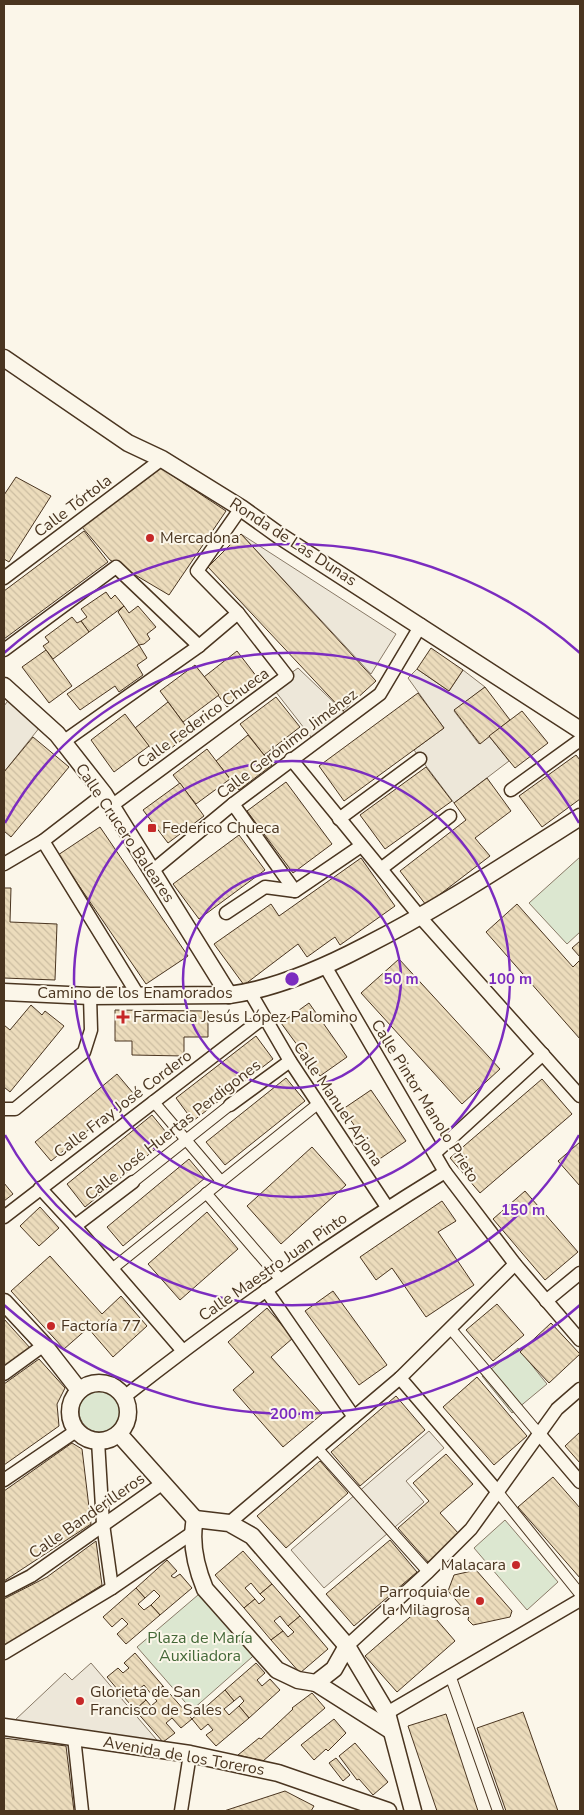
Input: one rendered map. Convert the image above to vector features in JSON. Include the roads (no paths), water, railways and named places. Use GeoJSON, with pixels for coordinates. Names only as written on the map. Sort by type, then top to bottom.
{"type":"FeatureCollection","features":[{"type":"Feature","properties":{"kind":"street","name":"Ronda de Las Dunas"},"geometry":{"type":"LineString","coordinates":[[4,358],[128,443],[162,459],[241,508],[280,536],[421,625],[580,730]]}},
{"type":"Feature","properties":{"kind":"street","name":"Calle Tórtola"},"geometry":{"type":"LineString","coordinates":[[4,578],[162,459]]}},
{"type":"Feature","properties":{"kind":"street","name":"Calle Federico Chueca"},"geometry":{"type":"LineString","coordinates":[[107,800],[287,676],[238,613],[197,571],[241,508]]}},
{"type":"Feature","properties":{"kind":"street"},"geometry":{"type":"LineString","coordinates":[[4,650],[116,567],[199,646]]}},
{"type":"Feature","properties":{"kind":"street"},"geometry":{"type":"LineString","coordinates":[[63,742],[199,646],[238,613]]}},
{"type":"Feature","properties":{"kind":"street","name":"Calle Gerónimo Jiménez"},"geometry":{"type":"LineString","coordinates":[[152,871],[233,804],[380,694],[421,625]]}},
{"type":"Feature","properties":{"kind":"street","name":"Calle Crucero Baleares"},"geometry":{"type":"LineString","coordinates":[[4,686],[63,742],[107,800],[229,995]]}},
{"type":"Feature","properties":{"kind":"street"},"geometry":{"type":"LineString","coordinates":[[511,790],[580,740]]}},
{"type":"Feature","properties":{"kind":"street"},"geometry":{"type":"LineString","coordinates":[[291,759],[421,918],[580,1096]]}},
{"type":"Feature","properties":{"kind":"street"},"geometry":{"type":"LineString","coordinates":[[339,819],[420,759]]}},
{"type":"Feature","properties":{"kind":"street"},"geometry":{"type":"LineString","coordinates":[[4,864],[107,800]]}},
{"type":"Feature","properties":{"kind":"street"},"geometry":{"type":"LineString","coordinates":[[233,804],[295,891]]}},
{"type":"Feature","properties":{"kind":"street"},"geometry":{"type":"LineString","coordinates":[[382,868],[450,816]]}},
{"type":"Feature","properties":{"kind":"street","name":"Camino de los Enamorados"},"geometry":{"type":"LineString","coordinates":[[4,992],[90,996],[229,995],[250,992],[325,966],[421,918],[580,816]]}},
{"type":"Feature","properties":{"kind":"street"},"geometry":{"type":"LineString","coordinates":[[43,841],[138,995]]}},
{"type":"Feature","properties":{"kind":"street"},"geometry":{"type":"LineString","coordinates":[[226,914],[265,888],[295,891],[361,846]]}},
{"type":"Feature","properties":{"kind":"street","name":"Calle Pintor Manolo Prieto"},"geometry":{"type":"LineString","coordinates":[[325,966],[446,1172],[516,1264],[580,1340]]}},
{"type":"Feature","properties":{"kind":"street","name":"Calle Manuel Arjona"},"geometry":{"type":"LineString","coordinates":[[250,992],[263,1018],[290,1061],[388,1207]]}},
{"type":"Feature","properties":{"kind":"street"},"geometry":{"type":"LineString","coordinates":[[4,1108],[15,1109],[84,1052],[91,1030],[90,996]]}},
{"type":"Feature","properties":{"kind":"street","name":"Calle Fray José Cordero"},"geometry":{"type":"LineString","coordinates":[[4,1217],[263,1018]]}},
{"type":"Feature","properties":{"kind":"street"},"geometry":{"type":"LineString","coordinates":[[435,1153],[543,1054]]}},
{"type":"Feature","properties":{"kind":"street","name":"Calle José Huertas Perdigones"},"geometry":{"type":"LineString","coordinates":[[75,1226],[230,1104],[290,1061]]}},
{"type":"Feature","properties":{"kind":"street"},"geometry":{"type":"LineString","coordinates":[[153,1101],[221,1181]]}},
{"type":"Feature","properties":{"kind":"street"},"geometry":{"type":"LineString","coordinates":[[112,1269],[319,1102]]}},
{"type":"Feature","properties":{"kind":"street","name":"Calle Maestro Juan Pinto"},"geometry":{"type":"LineString","coordinates":[[124,1397],[266,1290],[388,1207],[446,1172]]}},
{"type":"Feature","properties":{"kind":"street"},"geometry":{"type":"LineString","coordinates":[[40,1188],[183,1351]]}},
{"type":"Feature","properties":{"kind":"street"},"geometry":{"type":"LineString","coordinates":[[206,1193],[281,1280]]}},
{"type":"Feature","properties":{"kind":"street"},"geometry":{"type":"LineString","coordinates":[[229,1524],[400,1378],[516,1264]]}},
{"type":"Feature","properties":{"kind":"street"},"geometry":{"type":"LineString","coordinates":[[546,1301],[580,1273]]}},
{"type":"Feature","properties":{"kind":"street"},"geometry":{"type":"LineString","coordinates":[[266,1290],[354,1417]]}},
{"type":"Feature","properties":{"kind":"street"},"geometry":{"type":"LineString","coordinates":[[4,1302],[44,1345],[79,1390]]}},
{"type":"Feature","properties":{"kind":"street"},"geometry":{"type":"LineString","coordinates":[[450,1328],[580,1482]]}},
{"type":"Feature","properties":{"kind":"street"},"geometry":{"type":"LineString","coordinates":[[4,1374],[44,1345]]}},
{"type":"Feature","properties":{"kind":"street"},"geometry":{"type":"LineString","coordinates":[[400,1378],[498,1491],[580,1594]]}},
{"type":"Feature","properties":{"kind":"street"},"geometry":{"type":"LineString","coordinates":[[88,1384],[108,1384],[124,1397],[128,1416],[118,1434],[113,1438],[98,1441],[82,1436],[71,1423],[70,1405],[79,1390],[88,1384]]}},
{"type":"Feature","properties":{"kind":"street"},"geometry":{"type":"LineString","coordinates":[[316,1683],[334,1669],[347,1646],[428,1572],[471,1529],[557,1409],[580,1389]]}},
{"type":"Feature","properties":{"kind":"street"},"geometry":{"type":"LineString","coordinates":[[4,1480],[76,1431]]}},
{"type":"Feature","properties":{"kind":"street"},"geometry":{"type":"LineString","coordinates":[[118,1434],[163,1483],[194,1526],[199,1573],[205,1589],[277,1670],[298,1680],[316,1683],[390,1730]]}},
{"type":"Feature","properties":{"kind":"street"},"geometry":{"type":"LineString","coordinates":[[98,1441],[103,1524],[112,1588]]}},
{"type":"Feature","properties":{"kind":"street"},"geometry":{"type":"LineString","coordinates":[[317,1448],[428,1572]]}},
{"type":"Feature","properties":{"kind":"street","name":"Calle Banderilleros"},"geometry":{"type":"LineString","coordinates":[[4,1590],[31,1576],[163,1483]]}},
{"type":"Feature","properties":{"kind":"street"},"geometry":{"type":"LineString","coordinates":[[4,1653],[112,1588],[194,1526],[229,1524],[252,1536],[347,1646],[387,1713],[413,1811]]}},
{"type":"Feature","properties":{"kind":"street"},"geometry":{"type":"LineString","coordinates":[[387,1713],[580,1600]]}},
{"type":"Feature","properties":{"kind":"street"},"geometry":{"type":"LineString","coordinates":[[450,1675],[498,1811]]}},
{"type":"Feature","properties":{"kind":"street","name":"Avenida de los Toreros"},"geometry":{"type":"LineString","coordinates":[[4,1727],[190,1754],[278,1773],[388,1811]]}},
{"type":"Feature","properties":{"kind":"street"},"geometry":{"type":"LineString","coordinates":[[74,1737],[82,1811]]}},
{"type":"Feature","properties":{"kind":"street"},"geometry":{"type":"LineString","coordinates":[[181,1811],[190,1754]]}},
{"type":"Feature","properties":{"kind":"place","name":"Mercadona"},"geometry":{"type":"Point","coordinates":[150,538]}},
{"type":"Feature","properties":{"kind":"place","name":"Federico Chueca"},"geometry":{"type":"Point","coordinates":[152,828]}},
{"type":"Feature","properties":{"kind":"place","name":"Farmacia Jesús López Palomino"},"geometry":{"type":"Point","coordinates":[123,1017]}},
{"type":"Feature","properties":{"kind":"place","name":"Factoría 77"},"geometry":{"type":"Point","coordinates":[51,1326]}},
{"type":"Feature","properties":{"kind":"place","name":"Malacara"},"geometry":{"type":"Point","coordinates":[516,1565]}},
{"type":"Feature","properties":{"kind":"place","name":"Parroquia de la Milagrosa"},"geometry":{"type":"Point","coordinates":[480,1601]}},
{"type":"Feature","properties":{"kind":"place","name":"Glorieta de San Francisco de Sales"},"geometry":{"type":"Point","coordinates":[80,1701]}},
{"type":"Feature","properties":{"kind":"park label","name":"Plaza de María Auxiliadora"},"geometry":{"type":"Point","coordinates":[200,1647]}}]}
